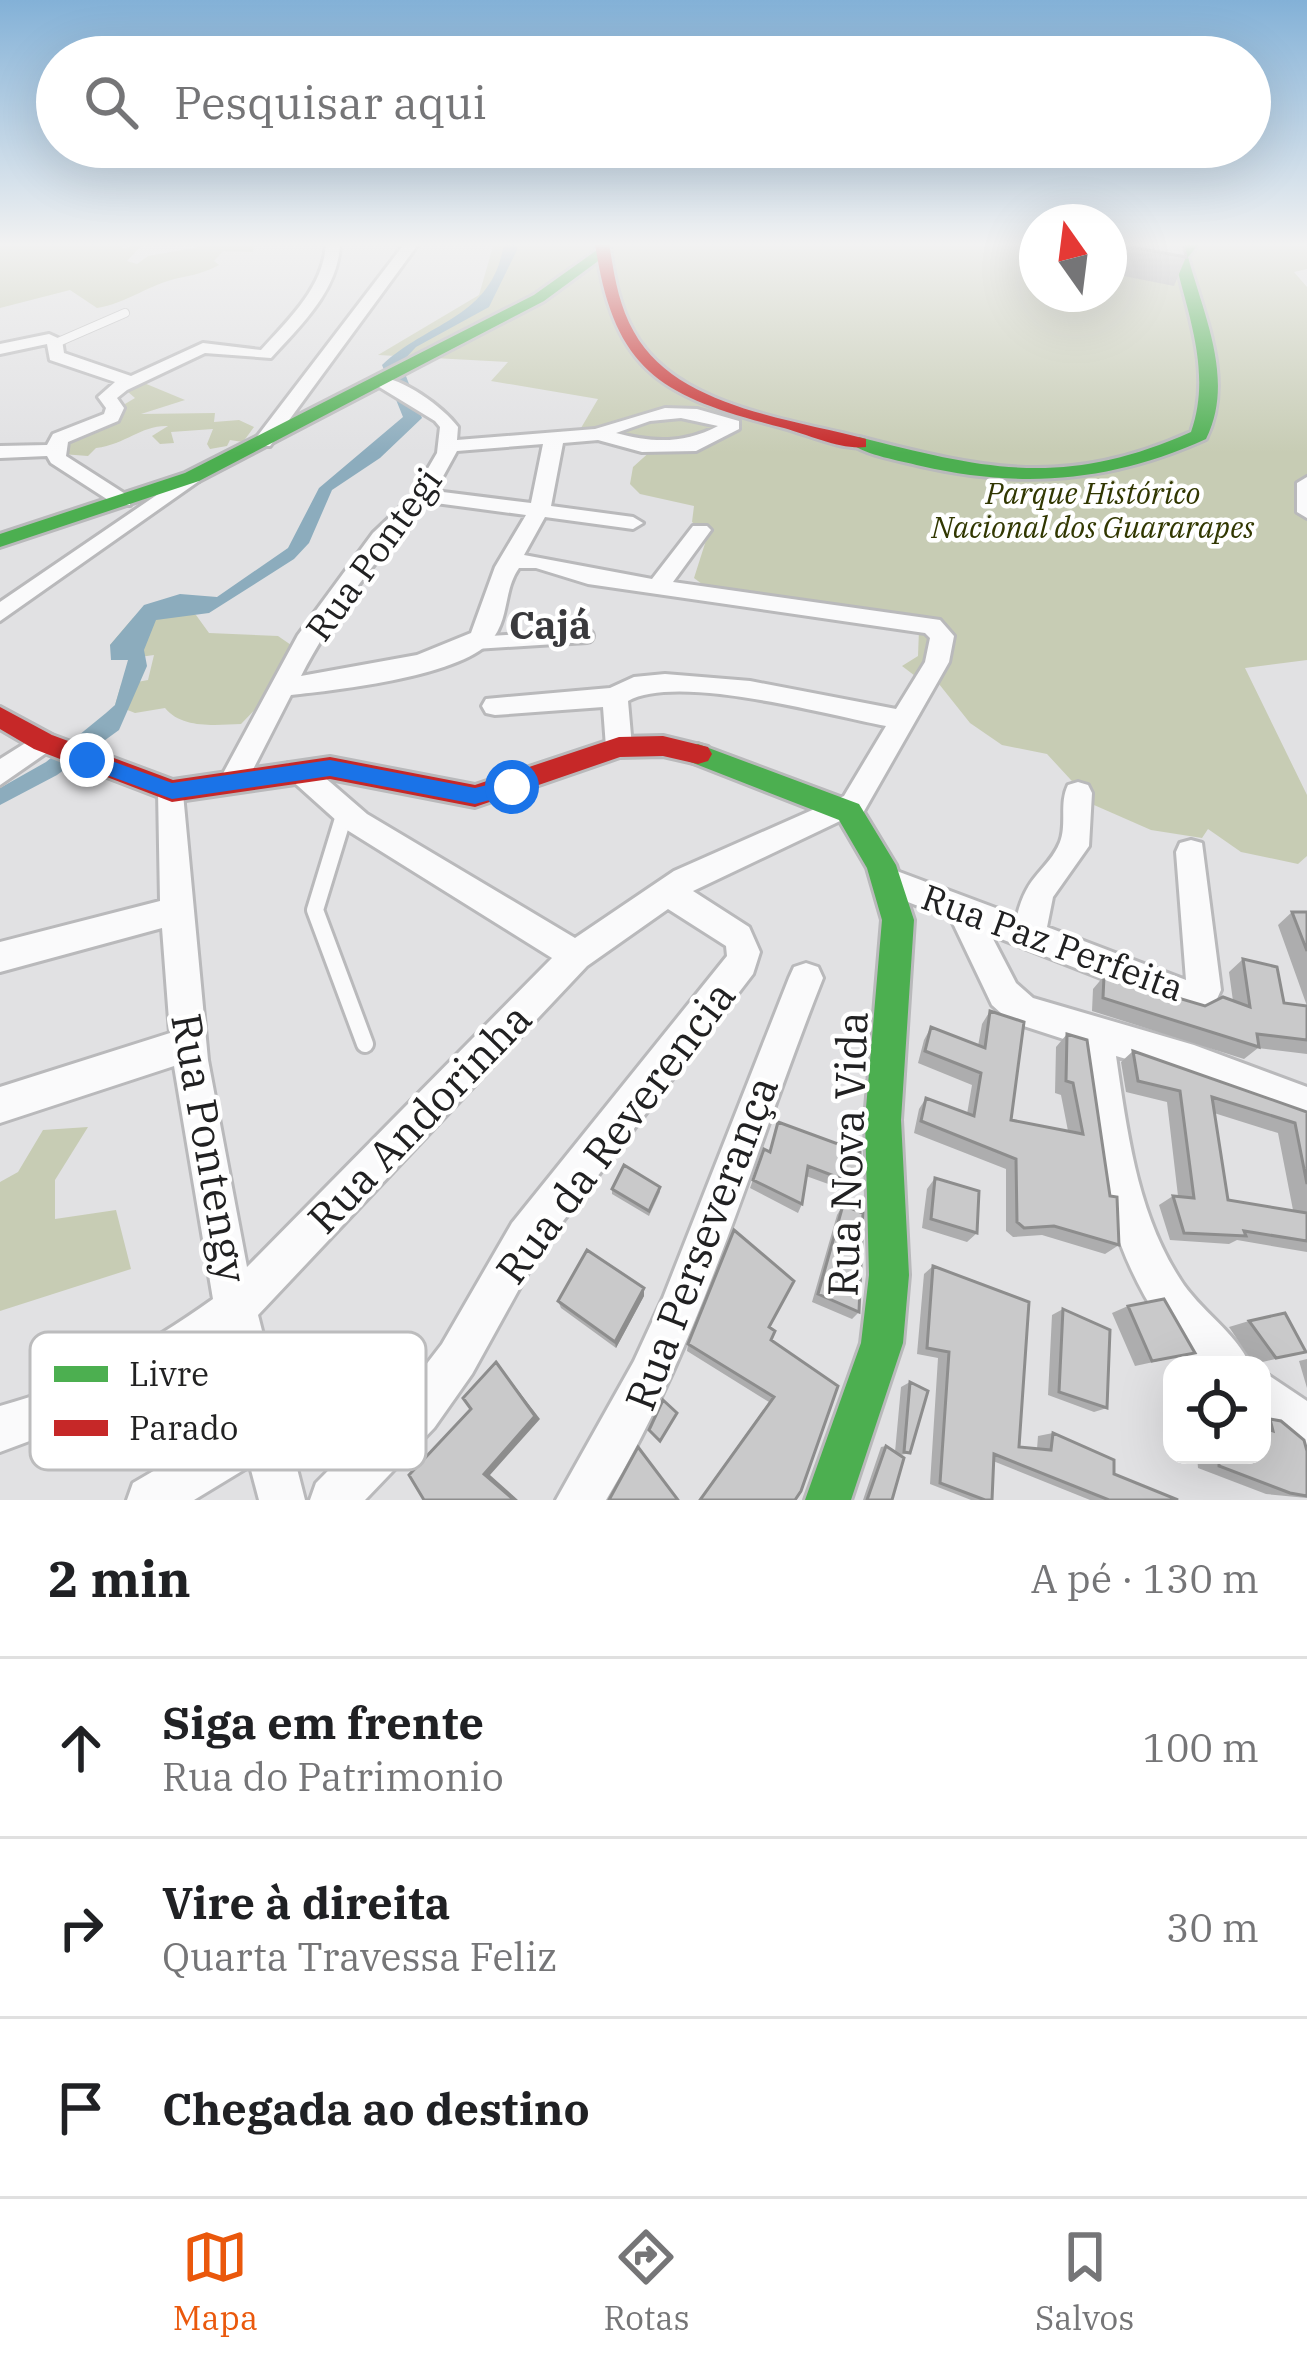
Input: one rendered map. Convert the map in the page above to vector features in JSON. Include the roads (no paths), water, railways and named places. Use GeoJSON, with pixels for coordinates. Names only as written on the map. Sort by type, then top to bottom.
{"type":"FeatureCollection","features":[{"type":"Feature","properties":{"kind":"main road"},"geometry":{"type":"LineString","coordinates":[[0,541],[192,477],[386,382],[511,313]]}},
{"type":"Feature","properties":{"kind":"main road"},"geometry":{"type":"LineString","coordinates":[[615,313],[621,340],[638,362],[690,391],[936,467],[1010,479],[1070,477],[1156,458],[1199,435],[1215,395],[1192,313]]}},
{"type":"Feature","properties":{"kind":"main road"},"geometry":{"type":"LineString","coordinates":[[0,717],[50,745],[172,791],[330,768],[475,796],[619,747],[663,746],[708,756],[846,810]]}},
{"type":"Feature","properties":{"kind":"main road","name":"Rua Nova Vida"},"geometry":{"type":"LineString","coordinates":[[828,1500],[882,1343],[889,1275],[883,1120],[898,920],[886,880],[846,810]]}},
{"type":"Feature","properties":{"kind":"street"},"geometry":{"type":"LineString","coordinates":[[54,450],[60,438],[112,416],[115,408],[107,397],[126,385],[203,348],[265,355],[297,313]]}},
{"type":"Feature","properties":{"kind":"street"},"geometry":{"type":"LineString","coordinates":[[263,442],[360,313]]}},
{"type":"Feature","properties":{"kind":"street"},"geometry":{"type":"LineString","coordinates":[[0,349],[43,339],[122,377],[126,385]]}},
{"type":"Feature","properties":{"kind":"street"},"geometry":{"type":"LineString","coordinates":[[0,365],[55,348]]}},
{"type":"Feature","properties":{"kind":"street","name":"Rua Pontegi"},"geometry":{"type":"LineString","coordinates":[[233,782],[307,641],[367,556],[423,495],[448,446],[449,427],[442,417],[386,382]]}},
{"type":"Feature","properties":{"kind":"street"},"geometry":{"type":"LineString","coordinates":[[448,446],[599,434],[642,446],[696,445],[733,425],[660,411],[642,413],[599,434]]}},
{"type":"Feature","properties":{"kind":"street"},"geometry":{"type":"LineString","coordinates":[[285,687],[369,674],[476,643],[489,623],[506,567],[541,507],[554,438]]}},
{"type":"Feature","properties":{"kind":"street"},"geometry":{"type":"LineString","coordinates":[[0,452],[54,450]]}},
{"type":"Feature","properties":{"kind":"street"},"geometry":{"type":"LineString","coordinates":[[54,450],[58,459],[123,501]]}},
{"type":"Feature","properties":{"kind":"street"},"geometry":{"type":"LineString","coordinates":[[0,613],[192,477]]}},
{"type":"Feature","properties":{"kind":"street"},"geometry":{"type":"LineString","coordinates":[[1307,483],[1307,512]]}},
{"type":"Feature","properties":{"kind":"street"},"geometry":{"type":"LineString","coordinates":[[423,495],[541,507],[633,523]]}},
{"type":"Feature","properties":{"kind":"street"},"geometry":{"type":"LineString","coordinates":[[659,585],[700,530]]}},
{"type":"Feature","properties":{"kind":"street"},"geometry":{"type":"LineString","coordinates":[[506,567],[537,561],[588,578],[932,626],[942,637],[937,662],[846,810]]}},
{"type":"Feature","properties":{"kind":"street"},"geometry":{"type":"LineString","coordinates":[[494,706],[615,697],[631,685],[699,682],[899,719]]}},
{"type":"Feature","properties":{"kind":"street"},"geometry":{"type":"LineString","coordinates":[[615,697],[619,747]]}},
{"type":"Feature","properties":{"kind":"street"},"geometry":{"type":"LineString","coordinates":[[0,774],[50,745]]}},
{"type":"Feature","properties":{"kind":"street"},"geometry":{"type":"LineString","coordinates":[[298,770],[345,812],[576,956]]}},
{"type":"Feature","properties":{"kind":"street","name":"Rua Pontengy"},"geometry":{"type":"LineString","coordinates":[[172,791],[172,912],[199,1134],[243,1332]]}},
{"type":"Feature","properties":{"kind":"street"},"geometry":{"type":"LineString","coordinates":[[1029,936],[1038,892],[1074,846],[1078,793]]}},
{"type":"Feature","properties":{"kind":"street","name":"Rua Andorinha"},"geometry":{"type":"LineString","coordinates":[[203,1332],[237,1306],[576,956],[668,892],[846,810]]}},
{"type":"Feature","properties":{"kind":"street","name":"Rua Paz Perfeita"},"geometry":{"type":"LineString","coordinates":[[886,880],[1192,998],[1204,990],[1202,916],[1191,852]]}},
{"type":"Feature","properties":{"kind":"street","name":"Rua da Reverencia"},"geometry":{"type":"LineString","coordinates":[[426,1401],[457,1358],[526,1237],[741,963],[738,937],[668,892]]}},
{"type":"Feature","properties":{"kind":"street"},"geometry":{"type":"LineString","coordinates":[[962,909],[1013,1005],[1307,1105]]}},
{"type":"Feature","properties":{"kind":"street"},"geometry":{"type":"LineString","coordinates":[[0,957],[172,912]]}},
{"type":"Feature","properties":{"kind":"street","name":"Rua Perseverança"},"geometry":{"type":"LineString","coordinates":[[579,1500],[626,1432],[659,1363],[806,978]]}},
{"type":"Feature","properties":{"kind":"street"},"geometry":{"type":"LineString","coordinates":[[1095,1031],[1115,1179],[1135,1241],[1160,1291],[1217,1356]]}},
{"type":"Feature","properties":{"kind":"street"},"geometry":{"type":"LineString","coordinates":[[0,1105],[191,1044]]}},
{"type":"Feature","properties":{"kind":"street"},"geometry":{"type":"LineString","coordinates":[[1271,1400],[1307,1430]]}},
{"type":"Feature","properties":{"kind":"street","name":"Rua Andorinha"},"geometry":{"type":"LineString","coordinates":[[0,1430],[30,1419]]}},
{"type":"Feature","properties":{"kind":"street"},"geometry":{"type":"LineString","coordinates":[[150,1500],[200,1470]]}},
{"type":"Feature","properties":{"kind":"street","name":"Rua Pontengy"},"geometry":{"type":"LineString","coordinates":[[274,1470],[282,1500]]}},
{"type":"Feature","properties":{"kind":"street","name":"Rua da Reverencia"},"geometry":{"type":"LineString","coordinates":[[333,1500],[362,1470]]}},
{"type":"Feature","properties":{"kind":"lane"},"geometry":{"type":"LineString","coordinates":[[55,348],[125,314]]}},
{"type":"Feature","properties":{"kind":"lane"},"geometry":{"type":"LineString","coordinates":[[476,643],[586,636]]}},
{"type":"Feature","properties":{"kind":"lane"},"geometry":{"type":"LineString","coordinates":[[345,812],[315,910],[365,1044]]}},
{"type":"Feature","properties":{"kind":"water"},"geometry":{"type":"Polygon","coordinates":[[[478,313],[416,347],[401,363],[422,418],[380,458],[332,490],[309,543],[294,559],[209,613],[156,620],[144,650],[147,666],[119,730],[57,775],[0,805],[0,788],[46,762],[115,705],[128,660],[111,660],[110,645],[144,605],[180,594],[217,597],[288,548],[319,488],[403,417],[382,365],[457,316],[478,313]]]}},
{"type":"Feature","properties":{"kind":"district","name":"Cajá"},"geometry":{"type":"Point","coordinates":[550,624]}},
{"type":"Feature","properties":{"kind":"park label","name":"Parque Histórico Nacional dos Guararapes"},"geometry":{"type":"Point","coordinates":[1093,509]}}]}
